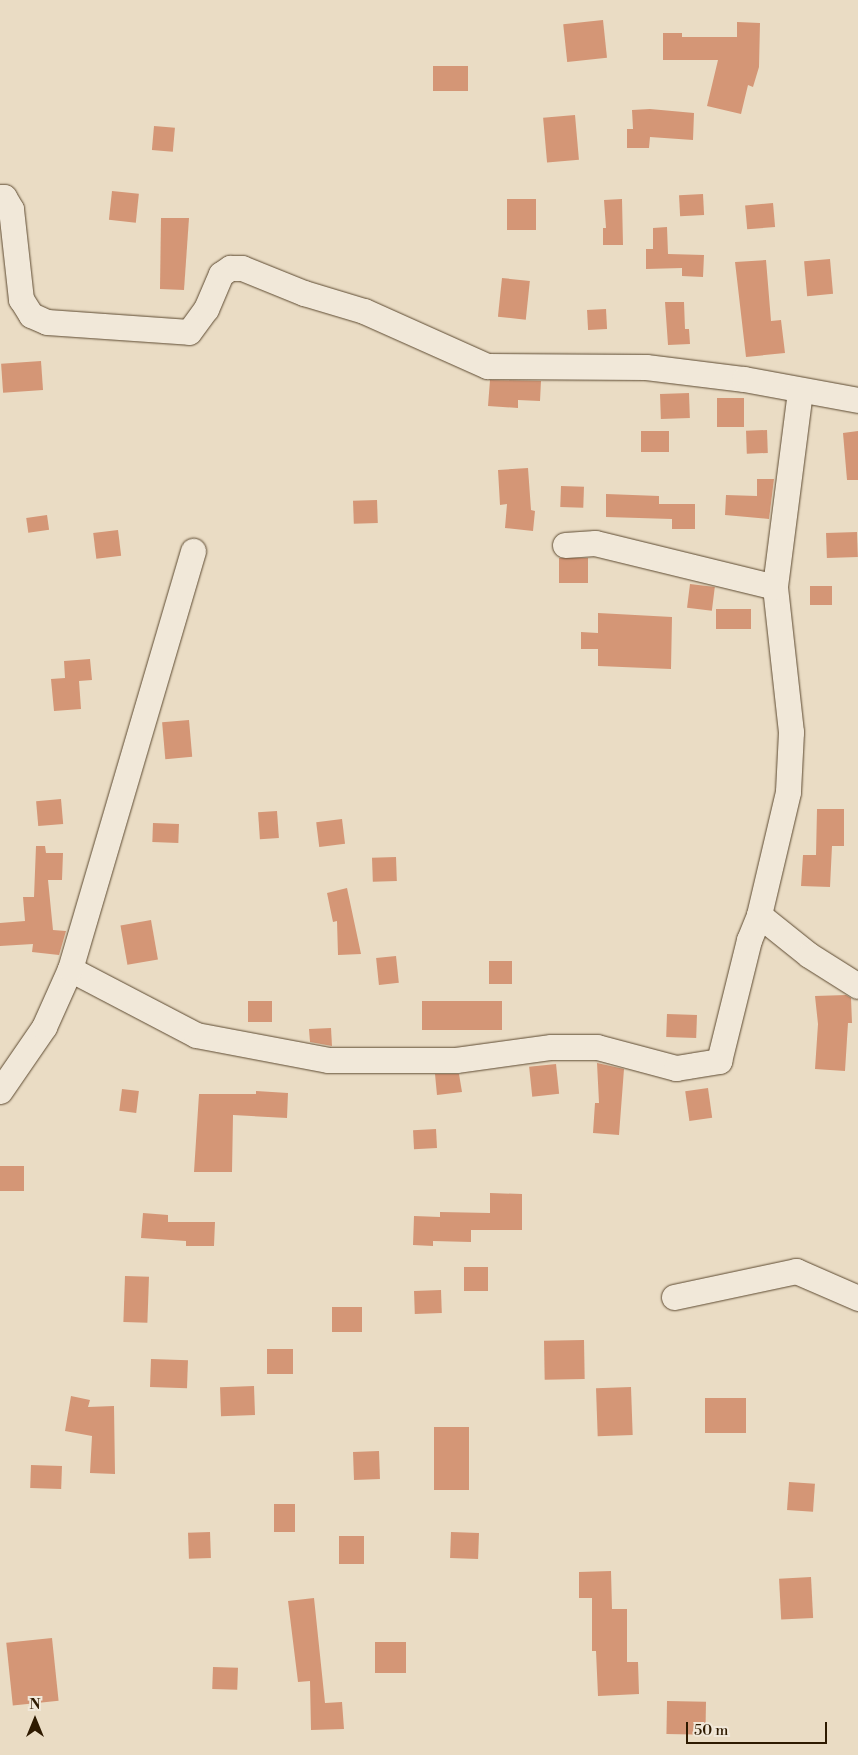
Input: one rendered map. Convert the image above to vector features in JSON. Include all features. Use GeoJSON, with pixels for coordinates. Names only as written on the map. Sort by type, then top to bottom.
{"type":"FeatureCollection","features":[{"type":"Feature","properties":{"kind":"street"},"geometry":{"type":"LineString","coordinates":[[0,197],[4,197],[11,209],[21,299],[31,315],[47,322],[189,332],[206,309],[220,274],[230,268],[242,268],[304,293],[364,311],[487,366],[646,367],[744,379],[800,391],[858,400]]}},
{"type":"Feature","properties":{"kind":"street"},"geometry":{"type":"LineString","coordinates":[[70,969],[196,1035],[328,1060],[456,1060],[551,1047],[597,1047],[676,1068],[719,1061],[749,940],[759,915],[788,792],[790,741],[775,587],[800,391]]}},
{"type":"Feature","properties":{"kind":"street"},"geometry":{"type":"LineString","coordinates":[[565,545],[595,543],[775,587]]}},
{"type":"Feature","properties":{"kind":"street"},"geometry":{"type":"LineString","coordinates":[[0,1091],[44,1027],[70,969],[192,552]]}},
{"type":"Feature","properties":{"kind":"street"},"geometry":{"type":"LineString","coordinates":[[759,915],[809,955],[858,986]]}},
{"type":"Feature","properties":{"kind":"street"},"geometry":{"type":"LineString","coordinates":[[674,1298],[796,1271],[858,1298]]}},
{"type":"Feature","properties":{"kind":"building"},"geometry":{"type":"Polygon","coordinates":[[[603,20],[607,58],[567,62],[563,24],[603,20]]]}},
{"type":"Feature","properties":{"kind":"building"},"geometry":{"type":"Polygon","coordinates":[[[737,22],[760,23],[759,67],[753,87],[748,85],[741,114],[707,106],[718,60],[663,60],[663,33],[682,33],[682,37],[737,37],[737,22]]]}},
{"type":"Feature","properties":{"kind":"building"},"geometry":{"type":"Polygon","coordinates":[[[433,66],[468,66],[468,91],[433,91],[433,66]]]}},
{"type":"Feature","properties":{"kind":"building"},"geometry":{"type":"Polygon","coordinates":[[[650,109],[694,113],[693,140],[650,137],[649,148],[627,148],[627,129],[633,129],[632,110],[650,109]]]}},
{"type":"Feature","properties":{"kind":"building"},"geometry":{"type":"Polygon","coordinates":[[[575,115],[579,160],[547,163],[543,118],[575,115]]]}},
{"type":"Feature","properties":{"kind":"building"},"geometry":{"type":"Polygon","coordinates":[[[154,126],[175,128],[173,152],[152,150],[154,126]]]}},
{"type":"Feature","properties":{"kind":"building"},"geometry":{"type":"Polygon","coordinates":[[[112,191],[139,194],[136,223],[109,220],[112,191]]]}},
{"type":"Feature","properties":{"kind":"building"},"geometry":{"type":"Polygon","coordinates":[[[703,194],[704,215],[680,216],[679,195],[703,194]]]}},
{"type":"Feature","properties":{"kind":"building"},"geometry":{"type":"Polygon","coordinates":[[[507,199],[536,199],[536,230],[507,230],[507,199]]]}},
{"type":"Feature","properties":{"kind":"building"},"geometry":{"type":"Polygon","coordinates":[[[622,199],[623,245],[603,245],[603,228],[606,228],[604,200],[622,199]]]}},
{"type":"Feature","properties":{"kind":"building"},"geometry":{"type":"Polygon","coordinates":[[[773,203],[775,227],[747,229],[745,205],[773,203]]]}},
{"type":"Feature","properties":{"kind":"building"},"geometry":{"type":"Polygon","coordinates":[[[161,218],[189,218],[184,290],[160,289],[161,218]]]}},
{"type":"Feature","properties":{"kind":"building"},"geometry":{"type":"Polygon","coordinates":[[[667,227],[668,254],[704,255],[703,277],[682,276],[682,268],[646,269],[646,249],[653,249],[653,228],[667,227]]]}},
{"type":"Feature","properties":{"kind":"building"},"geometry":{"type":"Polygon","coordinates":[[[830,259],[833,294],[807,296],[804,261],[830,259]]]}},
{"type":"Feature","properties":{"kind":"building"},"geometry":{"type":"Polygon","coordinates":[[[766,260],[771,321],[781,320],[785,353],[746,357],[735,262],[766,260]]]}},
{"type":"Feature","properties":{"kind":"building"},"geometry":{"type":"Polygon","coordinates":[[[502,278],[530,281],[526,320],[498,317],[502,278]]]}},
{"type":"Feature","properties":{"kind":"building"},"geometry":{"type":"Polygon","coordinates":[[[665,302],[684,302],[685,329],[689,329],[690,344],[668,345],[665,302]]]}},
{"type":"Feature","properties":{"kind":"building"},"geometry":{"type":"Polygon","coordinates":[[[606,309],[607,329],[588,330],[587,310],[606,309]]]}},
{"type":"Feature","properties":{"kind":"building"},"geometry":{"type":"Polygon","coordinates":[[[41,361],[43,390],[3,393],[1,364],[41,361]]]}},
{"type":"Feature","properties":{"kind":"building"},"geometry":{"type":"Polygon","coordinates":[[[490,380],[541,381],[540,401],[518,400],[518,408],[488,406],[490,380]]]}},
{"type":"Feature","properties":{"kind":"building"},"geometry":{"type":"Polygon","coordinates":[[[689,393],[690,418],[661,419],[660,394],[689,393]]]}},
{"type":"Feature","properties":{"kind":"building"},"geometry":{"type":"Polygon","coordinates":[[[717,398],[744,398],[744,427],[717,427],[717,398]]]}},
{"type":"Feature","properties":{"kind":"building"},"geometry":{"type":"Polygon","coordinates":[[[767,430],[768,453],[747,454],[746,431],[767,430]]]}},
{"type":"Feature","properties":{"kind":"building"},"geometry":{"type":"Polygon","coordinates":[[[641,431],[669,431],[669,452],[641,452],[641,431]]]}},
{"type":"Feature","properties":{"kind":"building"},"geometry":{"type":"Polygon","coordinates":[[[858,431],[858,480],[847,480],[843,433],[858,431]]]}},
{"type":"Feature","properties":{"kind":"building"},"geometry":{"type":"Polygon","coordinates":[[[528,468],[531,510],[535,511],[533,531],[505,528],[507,504],[500,505],[498,470],[528,468]]]}},
{"type":"Feature","properties":{"kind":"building"},"geometry":{"type":"Polygon","coordinates":[[[757,479],[774,479],[769,519],[725,515],[726,495],[757,496],[757,479]]]}},
{"type":"Feature","properties":{"kind":"building"},"geometry":{"type":"Polygon","coordinates":[[[561,486],[584,487],[583,508],[560,507],[561,486]]]}},
{"type":"Feature","properties":{"kind":"building"},"geometry":{"type":"Polygon","coordinates":[[[606,494],[659,496],[659,504],[695,504],[695,529],[672,529],[672,519],[606,517],[606,494]]]}},
{"type":"Feature","properties":{"kind":"building"},"geometry":{"type":"Polygon","coordinates":[[[377,500],[378,523],[354,524],[353,501],[377,500]]]}},
{"type":"Feature","properties":{"kind":"building"},"geometry":{"type":"Polygon","coordinates":[[[47,515],[49,530],[28,533],[26,518],[47,515]]]}},
{"type":"Feature","properties":{"kind":"building"},"geometry":{"type":"Polygon","coordinates":[[[118,530],[121,556],[96,559],[93,533],[118,530]]]}},
{"type":"Feature","properties":{"kind":"building"},"geometry":{"type":"Polygon","coordinates":[[[857,532],[858,557],[827,558],[826,533],[857,532]]]}},
{"type":"Feature","properties":{"kind":"building"},"geometry":{"type":"Polygon","coordinates":[[[559,558],[588,558],[588,583],[559,583],[559,558]]]}},
{"type":"Feature","properties":{"kind":"building"},"geometry":{"type":"Polygon","coordinates":[[[690,584],[715,587],[712,611],[687,608],[690,584]]]}},
{"type":"Feature","properties":{"kind":"building"},"geometry":{"type":"Polygon","coordinates":[[[810,586],[832,586],[832,605],[810,605],[810,586]]]}},
{"type":"Feature","properties":{"kind":"building"},"geometry":{"type":"Polygon","coordinates":[[[716,609],[751,609],[751,629],[716,629],[716,609]]]}},
{"type":"Feature","properties":{"kind":"building"},"geometry":{"type":"Polygon","coordinates":[[[598,613],[672,617],[671,669],[598,666],[598,649],[581,649],[581,632],[598,633],[598,613]]]}},
{"type":"Feature","properties":{"kind":"building"},"geometry":{"type":"Polygon","coordinates":[[[90,659],[92,680],[79,681],[81,709],[54,711],[51,679],[65,678],[64,661],[90,659]]]}},
{"type":"Feature","properties":{"kind":"building"},"geometry":{"type":"Polygon","coordinates":[[[189,720],[192,757],[165,759],[162,722],[189,720]]]}},
{"type":"Feature","properties":{"kind":"building"},"geometry":{"type":"Polygon","coordinates":[[[61,799],[63,824],[38,826],[36,801],[61,799]]]}},
{"type":"Feature","properties":{"kind":"building"},"geometry":{"type":"Polygon","coordinates":[[[817,809],[844,809],[844,846],[832,846],[830,887],[801,886],[803,855],[816,855],[817,809]]]}},
{"type":"Feature","properties":{"kind":"building"},"geometry":{"type":"Polygon","coordinates":[[[277,811],[279,838],[260,839],[258,812],[277,811]]]}},
{"type":"Feature","properties":{"kind":"building"},"geometry":{"type":"Polygon","coordinates":[[[342,819],[345,844],[319,847],[316,822],[342,819]]]}},
{"type":"Feature","properties":{"kind":"building"},"geometry":{"type":"Polygon","coordinates":[[[153,823],[179,824],[178,843],[152,842],[153,823]]]}},
{"type":"Feature","properties":{"kind":"building"},"geometry":{"type":"Polygon","coordinates":[[[36,846],[45,846],[46,853],[63,853],[62,880],[48,880],[53,930],[66,931],[59,955],[32,952],[33,944],[0,946],[0,923],[25,921],[23,897],[34,897],[36,846]]]}},
{"type":"Feature","properties":{"kind":"building"},"geometry":{"type":"Polygon","coordinates":[[[396,857],[397,881],[373,882],[372,858],[396,857]]]}},
{"type":"Feature","properties":{"kind":"building"},"geometry":{"type":"Polygon","coordinates":[[[347,888],[361,954],[338,955],[337,921],[333,922],[327,893],[347,888]]]}},
{"type":"Feature","properties":{"kind":"building"},"geometry":{"type":"Polygon","coordinates":[[[151,920],[158,959],[127,965],[120,925],[151,920]]]}},
{"type":"Feature","properties":{"kind":"building"},"geometry":{"type":"Polygon","coordinates":[[[396,956],[399,983],[379,985],[376,958],[396,956]]]}},
{"type":"Feature","properties":{"kind":"building"},"geometry":{"type":"Polygon","coordinates":[[[489,961],[512,961],[512,984],[489,984],[489,961]]]}},
{"type":"Feature","properties":{"kind":"building"},"geometry":{"type":"Polygon","coordinates":[[[846,995],[851,998],[852,1023],[848,1023],[845,1071],[815,1069],[818,1024],[815,996],[846,995]]]}},
{"type":"Feature","properties":{"kind":"building"},"geometry":{"type":"Polygon","coordinates":[[[248,1001],[272,1001],[272,1022],[248,1022],[248,1001]]]}},
{"type":"Feature","properties":{"kind":"building"},"geometry":{"type":"Polygon","coordinates":[[[422,1001],[502,1001],[502,1030],[422,1030],[422,1001]]]}},
{"type":"Feature","properties":{"kind":"building"},"geometry":{"type":"Polygon","coordinates":[[[667,1014],[697,1015],[696,1038],[666,1037],[667,1014]]]}},
{"type":"Feature","properties":{"kind":"building"},"geometry":{"type":"Polygon","coordinates":[[[331,1028],[332,1046],[310,1042],[309,1029],[331,1028]]]}},
{"type":"Feature","properties":{"kind":"building"},"geometry":{"type":"Polygon","coordinates":[[[597,1063],[624,1069],[619,1135],[593,1133],[595,1103],[599,1103],[597,1063]]]}},
{"type":"Feature","properties":{"kind":"building"},"geometry":{"type":"Polygon","coordinates":[[[556,1064],[559,1094],[532,1097],[529,1067],[556,1064]]]}},
{"type":"Feature","properties":{"kind":"building"},"geometry":{"type":"Polygon","coordinates":[[[435,1074],[459,1074],[462,1092],[437,1095],[435,1074]]]}},
{"type":"Feature","properties":{"kind":"building"},"geometry":{"type":"Polygon","coordinates":[[[708,1088],[712,1118],[689,1121],[685,1091],[708,1088]]]}},
{"type":"Feature","properties":{"kind":"building"},"geometry":{"type":"Polygon","coordinates":[[[122,1089],[139,1091],[136,1113],[119,1111],[122,1089]]]}},
{"type":"Feature","properties":{"kind":"building"},"geometry":{"type":"Polygon","coordinates":[[[256,1091],[288,1093],[287,1118],[233,1115],[232,1172],[194,1172],[199,1094],[256,1094],[256,1091]]]}},
{"type":"Feature","properties":{"kind":"building"},"geometry":{"type":"Polygon","coordinates":[[[436,1129],[437,1148],[414,1149],[413,1130],[436,1129]]]}},
{"type":"Feature","properties":{"kind":"building"},"geometry":{"type":"Polygon","coordinates":[[[0,1166],[24,1166],[24,1191],[0,1191],[0,1166]]]}},
{"type":"Feature","properties":{"kind":"building"},"geometry":{"type":"Polygon","coordinates":[[[490,1193],[522,1194],[522,1230],[471,1230],[471,1242],[433,1241],[433,1246],[413,1245],[414,1216],[440,1217],[440,1212],[490,1213],[490,1193]]]}},
{"type":"Feature","properties":{"kind":"building"},"geometry":{"type":"Polygon","coordinates":[[[143,1213],[168,1215],[168,1222],[215,1222],[214,1246],[186,1246],[186,1241],[141,1238],[143,1213]]]}},
{"type":"Feature","properties":{"kind":"building"},"geometry":{"type":"Polygon","coordinates":[[[464,1267],[488,1267],[488,1291],[464,1291],[464,1267]]]}},
{"type":"Feature","properties":{"kind":"building"},"geometry":{"type":"Polygon","coordinates":[[[125,1276],[149,1277],[147,1323],[123,1322],[125,1276]]]}},
{"type":"Feature","properties":{"kind":"building"},"geometry":{"type":"Polygon","coordinates":[[[441,1290],[442,1313],[415,1314],[414,1291],[441,1290]]]}},
{"type":"Feature","properties":{"kind":"building"},"geometry":{"type":"Polygon","coordinates":[[[332,1307],[362,1307],[362,1332],[332,1332],[332,1307]]]}},
{"type":"Feature","properties":{"kind":"building"},"geometry":{"type":"Polygon","coordinates":[[[584,1340],[585,1379],[545,1380],[544,1341],[584,1340]]]}},
{"type":"Feature","properties":{"kind":"building"},"geometry":{"type":"Polygon","coordinates":[[[267,1349],[293,1349],[293,1374],[267,1374],[267,1349]]]}},
{"type":"Feature","properties":{"kind":"building"},"geometry":{"type":"Polygon","coordinates":[[[151,1359],[188,1360],[187,1388],[150,1387],[151,1359]]]}},
{"type":"Feature","properties":{"kind":"building"},"geometry":{"type":"Polygon","coordinates":[[[254,1386],[255,1415],[221,1416],[220,1387],[254,1386]]]}},
{"type":"Feature","properties":{"kind":"building"},"geometry":{"type":"Polygon","coordinates":[[[631,1387],[633,1435],[598,1436],[596,1388],[631,1387]]]}},
{"type":"Feature","properties":{"kind":"building"},"geometry":{"type":"Polygon","coordinates":[[[71,1396],[90,1400],[88,1407],[114,1406],[115,1474],[90,1473],[92,1436],[65,1431],[71,1396]]]}},
{"type":"Feature","properties":{"kind":"building"},"geometry":{"type":"Polygon","coordinates":[[[705,1398],[746,1398],[746,1433],[705,1433],[705,1398]]]}},
{"type":"Feature","properties":{"kind":"building"},"geometry":{"type":"Polygon","coordinates":[[[434,1427],[469,1427],[469,1490],[434,1490],[434,1427]]]}},
{"type":"Feature","properties":{"kind":"building"},"geometry":{"type":"Polygon","coordinates":[[[379,1451],[380,1479],[354,1480],[353,1452],[379,1451]]]}},
{"type":"Feature","properties":{"kind":"building"},"geometry":{"type":"Polygon","coordinates":[[[31,1465],[62,1466],[61,1489],[30,1488],[31,1465]]]}},
{"type":"Feature","properties":{"kind":"building"},"geometry":{"type":"Polygon","coordinates":[[[789,1482],[815,1484],[813,1512],[787,1510],[789,1482]]]}},
{"type":"Feature","properties":{"kind":"building"},"geometry":{"type":"Polygon","coordinates":[[[274,1504],[295,1504],[295,1532],[274,1532],[274,1504]]]}},
{"type":"Feature","properties":{"kind":"building"},"geometry":{"type":"Polygon","coordinates":[[[210,1532],[211,1558],[189,1559],[188,1533],[210,1532]]]}},
{"type":"Feature","properties":{"kind":"building"},"geometry":{"type":"Polygon","coordinates":[[[451,1532],[479,1533],[478,1559],[450,1558],[451,1532]]]}},
{"type":"Feature","properties":{"kind":"building"},"geometry":{"type":"Polygon","coordinates":[[[339,1536],[364,1536],[364,1564],[339,1564],[339,1536]]]}},
{"type":"Feature","properties":{"kind":"building"},"geometry":{"type":"Polygon","coordinates":[[[611,1571],[612,1609],[627,1609],[627,1662],[638,1662],[639,1694],[598,1696],[596,1651],[592,1651],[592,1598],[579,1598],[579,1572],[611,1571]]]}},
{"type":"Feature","properties":{"kind":"building"},"geometry":{"type":"Polygon","coordinates":[[[811,1577],[813,1618],[781,1620],[779,1579],[811,1577]]]}},
{"type":"Feature","properties":{"kind":"building"},"geometry":{"type":"Polygon","coordinates":[[[314,1598],[325,1703],[342,1702],[344,1729],[311,1730],[310,1681],[298,1682],[288,1601],[314,1598]]]}},
{"type":"Feature","properties":{"kind":"building"},"geometry":{"type":"Polygon","coordinates":[[[52,1638],[59,1701],[13,1705],[6,1643],[52,1638]]]}},
{"type":"Feature","properties":{"kind":"building"},"geometry":{"type":"Polygon","coordinates":[[[375,1642],[406,1642],[406,1673],[375,1673],[375,1642]]]}},
{"type":"Feature","properties":{"kind":"building"},"geometry":{"type":"Polygon","coordinates":[[[213,1667],[238,1668],[237,1690],[212,1689],[213,1667]]]}},
{"type":"Feature","properties":{"kind":"building"},"geometry":{"type":"Polygon","coordinates":[[[667,1701],[706,1702],[705,1735],[666,1734],[667,1701]]]}}]}
